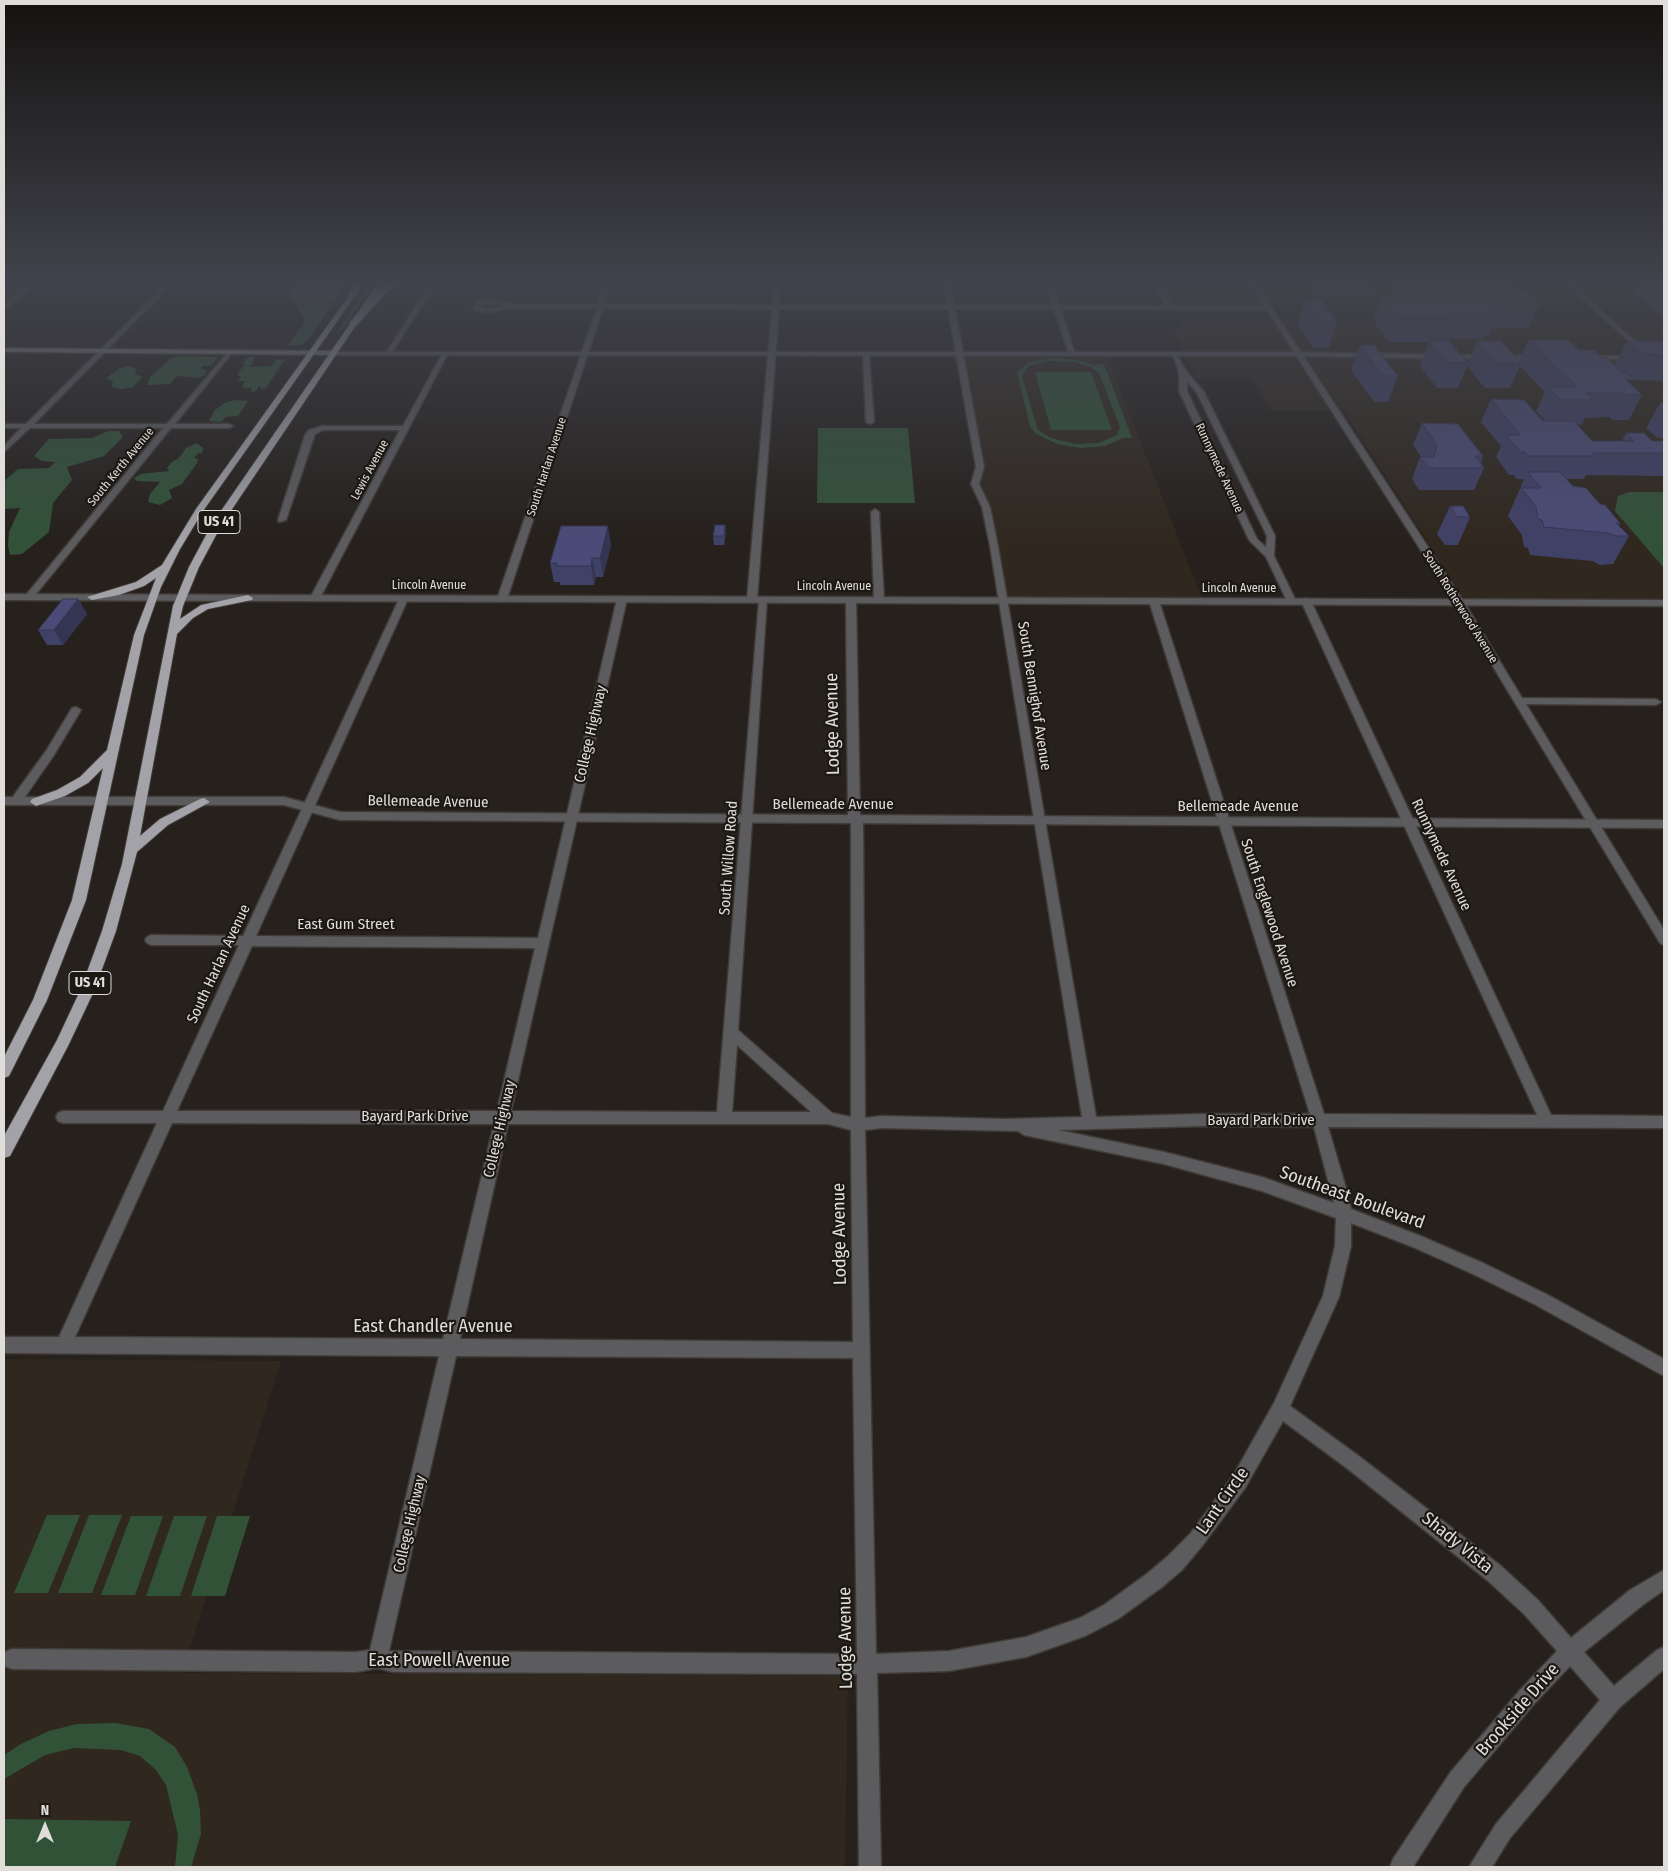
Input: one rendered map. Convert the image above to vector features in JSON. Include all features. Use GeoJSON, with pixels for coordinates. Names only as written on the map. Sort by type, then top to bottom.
{"type":"FeatureCollection","features":[{"type":"Feature","properties":{"kind":"highway","name":"US 41"},"geometry":{"type":"LineString","coordinates":[[4,1072],[40,1000],[68,932],[86,877],[139,635],[152,597],[166,566],[199,511],[302,366]]}},
{"type":"Feature","properties":{"kind":"highway","name":"US 41"},"geometry":{"type":"LineString","coordinates":[[4,1151],[52,1066],[87,991],[109,932],[131,850],[172,635],[181,598],[194,567],[217,524],[325,366]]}},
{"type":"Feature","properties":{"kind":"highway"},"geometry":{"type":"LineString","coordinates":[[92,597],[115,593],[140,584],[166,566]]}},
{"type":"Feature","properties":{"kind":"highway"},"geometry":{"type":"LineString","coordinates":[[172,635],[184,620],[198,611],[212,605],[248,598]]}},
{"type":"Feature","properties":{"kind":"highway"},"geometry":{"type":"LineString","coordinates":[[36,802],[84,780],[115,748]]}},
{"type":"Feature","properties":{"kind":"highway"},"geometry":{"type":"LineString","coordinates":[[131,850],[164,822],[204,802]]}},
{"type":"Feature","properties":{"kind":"street"},"geometry":{"type":"LineString","coordinates":[[4,450],[87,366]]}},
{"type":"Feature","properties":{"kind":"street","name":"South Kerth Avenue"},"geometry":{"type":"LineString","coordinates":[[29,597],[218,366]]}},
{"type":"Feature","properties":{"kind":"street","name":"Lewis Avenue"},"geometry":{"type":"LineString","coordinates":[[315,598],[438,366]]}},
{"type":"Feature","properties":{"kind":"street","name":"South Harlan Avenue"},"geometry":{"type":"LineString","coordinates":[[502,599],[581,366]]}},
{"type":"Feature","properties":{"kind":"street","name":"South Willow Road"},"geometry":{"type":"LineString","coordinates":[[724,1118],[748,820],[771,366]]}},
{"type":"Feature","properties":{"kind":"street"},"geometry":{"type":"LineString","coordinates":[[867,366],[870,422]]}},
{"type":"Feature","properties":{"kind":"street","name":"South Bennighof Avenue"},"geometry":{"type":"LineString","coordinates":[[961,366],[980,468],[975,484],[986,507],[1003,601],[1090,1122]]}},
{"type":"Feature","properties":{"kind":"street","name":"Runnymede Avenue"},"geometry":{"type":"LineString","coordinates":[[1180,366],[1200,392],[1271,536],[1270,556]]}},
{"type":"Feature","properties":{"kind":"street","name":"South Rotherwood Avenue"},"geometry":{"type":"LineString","coordinates":[[1306,366],[1459,602],[1664,940]]}},
{"type":"Feature","properties":{"kind":"street","name":"Runnymede Avenue"},"geometry":{"type":"LineString","coordinates":[[1183,372],[1183,391],[1253,540],[1270,556],[1291,601]]}},
{"type":"Feature","properties":{"kind":"street"},"geometry":{"type":"LineString","coordinates":[[4,426],[229,426]]}},
{"type":"Feature","properties":{"kind":"street"},"geometry":{"type":"LineString","coordinates":[[282,520],[309,435],[315,430],[322,428],[405,428]]}},
{"type":"Feature","properties":{"kind":"street"},"geometry":{"type":"LineString","coordinates":[[876,512],[879,600]]}},
{"type":"Feature","properties":{"kind":"street","name":"Lincoln Avenue"},"geometry":{"type":"LineString","coordinates":[[4,597],[1664,603]]}},
{"type":"Feature","properties":{"kind":"street","name":"South Harlan Avenue"},"geometry":{"type":"LineString","coordinates":[[64,1344],[403,599]]}},
{"type":"Feature","properties":{"kind":"street","name":"College Highway"},"geometry":{"type":"LineString","coordinates":[[378,1658],[622,599]]}},
{"type":"Feature","properties":{"kind":"street","name":"Lodge Avenue"},"geometry":{"type":"LineString","coordinates":[[852,600],[854,817],[857,820],[860,1064],[858,1125],[870,1867]]}},
{"type":"Feature","properties":{"kind":"street","name":"South Englewood Avenue"},"geometry":{"type":"LineString","coordinates":[[1154,601],[1319,1121]]}},
{"type":"Feature","properties":{"kind":"street","name":"Runnymede Avenue"},"geometry":{"type":"LineString","coordinates":[[1306,602],[1547,1122]]}},
{"type":"Feature","properties":{"kind":"street"},"geometry":{"type":"LineString","coordinates":[[1519,701],[1656,702]]}},
{"type":"Feature","properties":{"kind":"street"},"geometry":{"type":"LineString","coordinates":[[16,801],[50,753],[76,710]]}},
{"type":"Feature","properties":{"kind":"street","name":"Bellemeade Avenue"},"geometry":{"type":"LineString","coordinates":[[4,801],[284,802],[340,816],[571,819],[1664,824]]}},
{"type":"Feature","properties":{"kind":"street","name":"East Gum Street"},"geometry":{"type":"LineString","coordinates":[[151,940],[542,943]]}},
{"type":"Feature","properties":{"kind":"street"},"geometry":{"type":"LineString","coordinates":[[732,1033],[828,1118],[858,1125]]}},
{"type":"Feature","properties":{"kind":"street","name":"Bayard Park Drive"},"geometry":{"type":"LineString","coordinates":[[63,1117],[828,1118]]}},
{"type":"Feature","properties":{"kind":"street","name":"Lant Circle"},"geometry":{"type":"LineString","coordinates":[[866,1664],[949,1661],[1026,1647],[1077,1629],[1111,1612],[1155,1580],[1196,1540],[1239,1482],[1280,1409],[1331,1297],[1343,1246],[1344,1214],[1339,1188],[1319,1121]]}},
{"type":"Feature","properties":{"kind":"street","name":"Bayard Park Drive"},"geometry":{"type":"LineString","coordinates":[[858,1125],[882,1122],[1005,1125],[1090,1122],[1664,1122]]}},
{"type":"Feature","properties":{"kind":"street","name":"Southeast Boulevard"},"geometry":{"type":"LineString","coordinates":[[1005,1125],[1164,1158],[1262,1184],[1344,1214],[1418,1242],[1479,1269],[1542,1300],[1664,1368]]}},
{"type":"Feature","properties":{"kind":"street","name":"East Chandler Avenue"},"geometry":{"type":"LineString","coordinates":[[4,1345],[862,1350]]}},
{"type":"Feature","properties":{"kind":"street","name":"Shady Vista"},"geometry":{"type":"LineString","coordinates":[[1280,1409],[1370,1475],[1494,1573],[1531,1607],[1613,1700]]}},
{"type":"Feature","properties":{"kind":"street","name":"Brookside Drive"},"geometry":{"type":"LineString","coordinates":[[1401,1867],[1457,1780],[1527,1697],[1570,1651],[1637,1597],[1664,1580]]}},
{"type":"Feature","properties":{"kind":"street"},"geometry":{"type":"LineString","coordinates":[[1480,1867],[1503,1831],[1613,1700],[1664,1657]]}},
{"type":"Feature","properties":{"kind":"street","name":"East Powell Avenue"},"geometry":{"type":"LineString","coordinates":[[12,1659],[356,1662],[378,1658],[393,1662],[866,1664]]}},
{"type":"Feature","properties":{"kind":"shaded area"},"geometry":{"type":"Polygon","coordinates":[[[961,366],[1111,366],[1203,601],[1003,601],[961,366]]]}},
{"type":"Feature","properties":{"kind":"shaded area"},"geometry":{"type":"Polygon","coordinates":[[[1190,366],[1664,366],[1664,598],[1464,598],[1344,411],[1271,411],[1253,379],[1196,379],[1190,366]]]}},
{"type":"Feature","properties":{"kind":"shaded area"},"geometry":{"type":"Polygon","coordinates":[[[4,1359],[281,1361],[182,1673],[848,1676],[845,1867],[4,1867],[4,1359]]]}},
{"type":"Feature","properties":{"kind":"green space"},"geometry":{"type":"Polygon","coordinates":[[[129,366],[136,368],[135,374],[142,377],[133,387],[121,389],[112,387],[113,382],[106,378],[120,368],[129,366]]]}},
{"type":"Feature","properties":{"kind":"green space"},"geometry":{"type":"Polygon","coordinates":[[[162,366],[202,366],[201,368],[207,371],[205,375],[199,378],[177,376],[170,384],[147,385],[150,377],[162,366]]]}},
{"type":"Feature","properties":{"kind":"green space"},"geometry":{"type":"Polygon","coordinates":[[[243,366],[280,366],[266,388],[261,389],[259,385],[256,391],[251,392],[252,388],[242,388],[245,381],[238,381],[241,377],[237,374],[243,366]]]}},
{"type":"Feature","properties":{"kind":"green space"},"geometry":{"type":"Polygon","coordinates":[[[1024,366],[1029,366],[1022,376],[1038,430],[1051,438],[1075,444],[1099,443],[1117,435],[1120,427],[1099,373],[1089,366],[1105,366],[1132,438],[1123,438],[1105,446],[1080,448],[1057,444],[1035,433],[1030,426],[1017,372],[1024,366]]]}},
{"type":"Feature","properties":{"kind":"green space"},"geometry":{"type":"Polygon","coordinates":[[[1035,372],[1091,372],[1112,430],[1051,430],[1035,372]]]}},
{"type":"Feature","properties":{"kind":"green space"},"geometry":{"type":"Polygon","coordinates":[[[235,400],[248,401],[238,416],[226,417],[221,422],[209,421],[215,410],[225,403],[235,400]]]}},
{"type":"Feature","properties":{"kind":"green space"},"geometry":{"type":"Polygon","coordinates":[[[818,428],[908,428],[915,503],[817,503],[818,428]]]}},
{"type":"Feature","properties":{"kind":"green space"},"geometry":{"type":"Polygon","coordinates":[[[108,431],[119,431],[123,437],[104,456],[67,467],[72,480],[53,503],[49,532],[22,554],[10,555],[8,546],[9,532],[20,508],[4,509],[4,481],[18,469],[49,468],[55,462],[42,461],[34,456],[49,439],[92,438],[108,431]]]}},
{"type":"Feature","properties":{"kind":"green space"},"geometry":{"type":"Polygon","coordinates":[[[197,443],[203,448],[202,453],[198,453],[194,458],[198,459],[197,463],[182,484],[169,490],[172,498],[160,505],[148,502],[150,494],[160,482],[137,481],[134,478],[141,474],[169,471],[167,468],[179,458],[186,448],[197,443]]]}},
{"type":"Feature","properties":{"kind":"green space"},"geometry":{"type":"Polygon","coordinates":[[[1629,492],[1664,492],[1664,568],[1615,511],[1618,496],[1629,492]]]}},
{"type":"Feature","properties":{"kind":"green space"},"geometry":{"type":"Polygon","coordinates":[[[47,1515],[80,1515],[48,1593],[14,1593],[47,1515]]]}},
{"type":"Feature","properties":{"kind":"green space"},"geometry":{"type":"Polygon","coordinates":[[[89,1515],[122,1515],[92,1593],[58,1593],[89,1515]]]}},
{"type":"Feature","properties":{"kind":"green space"},"geometry":{"type":"Polygon","coordinates":[[[131,1516],[163,1516],[135,1595],[101,1595],[131,1516]]]}},
{"type":"Feature","properties":{"kind":"green space"},"geometry":{"type":"Polygon","coordinates":[[[174,1516],[207,1516],[180,1596],[146,1596],[174,1516]]]}},
{"type":"Feature","properties":{"kind":"green space"},"geometry":{"type":"Polygon","coordinates":[[[217,1516],[250,1516],[225,1596],[191,1596],[217,1516]]]}},
{"type":"Feature","properties":{"kind":"green space"},"geometry":{"type":"Polygon","coordinates":[[[116,1723],[149,1729],[175,1747],[187,1767],[197,1794],[201,1834],[191,1867],[175,1867],[178,1835],[166,1785],[156,1770],[140,1756],[121,1750],[74,1748],[45,1755],[4,1779],[4,1755],[21,1744],[49,1731],[77,1724],[116,1723]]]}},
{"type":"Feature","properties":{"kind":"green space"},"geometry":{"type":"Polygon","coordinates":[[[4,1819],[131,1821],[115,1867],[4,1867],[4,1819]]]}},
{"type":"Feature","properties":{"kind":"building"},"geometry":{"type":"Polygon","coordinates":[[[1376,366],[1391,366],[1398,376],[1383,376],[1376,366]]]}},
{"type":"Feature","properties":{"kind":"building"},"geometry":{"type":"Polygon","coordinates":[[[1555,366],[1616,366],[1622,372],[1631,375],[1626,380],[1642,395],[1586,393],[1593,400],[1560,400],[1548,387],[1577,387],[1555,366]]]}},
{"type":"Feature","properties":{"kind":"building"},"geometry":{"type":"Polygon","coordinates":[[[1491,399],[1524,400],[1543,421],[1574,421],[1592,441],[1634,441],[1626,433],[1644,433],[1652,441],[1664,441],[1664,453],[1592,453],[1595,456],[1528,456],[1525,452],[1520,452],[1506,435],[1520,435],[1491,399]]]}},
{"type":"Feature","properties":{"kind":"building"},"geometry":{"type":"Polygon","coordinates":[[[1664,401],[1664,410],[1659,405],[1664,401]]]}},
{"type":"Feature","properties":{"kind":"building"},"geometry":{"type":"Polygon","coordinates":[[[1422,423],[1458,424],[1483,456],[1475,456],[1484,468],[1428,468],[1420,457],[1434,457],[1437,445],[1422,423]]]}},
{"type":"Feature","properties":{"kind":"building"},"geometry":{"type":"Polygon","coordinates":[[[1528,472],[1560,472],[1573,486],[1586,488],[1600,504],[1605,505],[1620,523],[1616,523],[1629,536],[1544,527],[1542,520],[1538,519],[1536,507],[1521,488],[1541,488],[1528,472]]]}},
{"type":"Feature","properties":{"kind":"building"},"geometry":{"type":"Polygon","coordinates":[[[1450,506],[1463,506],[1470,517],[1457,517],[1450,506]]]}},
{"type":"Feature","properties":{"kind":"building"},"geometry":{"type":"Polygon","coordinates":[[[715,525],[725,525],[724,536],[713,536],[715,525]]]}},
{"type":"Feature","properties":{"kind":"building"},"geometry":{"type":"Polygon","coordinates":[[[561,526],[608,526],[600,558],[592,558],[591,566],[556,566],[557,563],[550,563],[561,526]]]}},
{"type":"Feature","properties":{"kind":"building"},"geometry":{"type":"Polygon","coordinates":[[[63,599],[78,599],[54,630],[38,630],[63,599]]]}}]}
